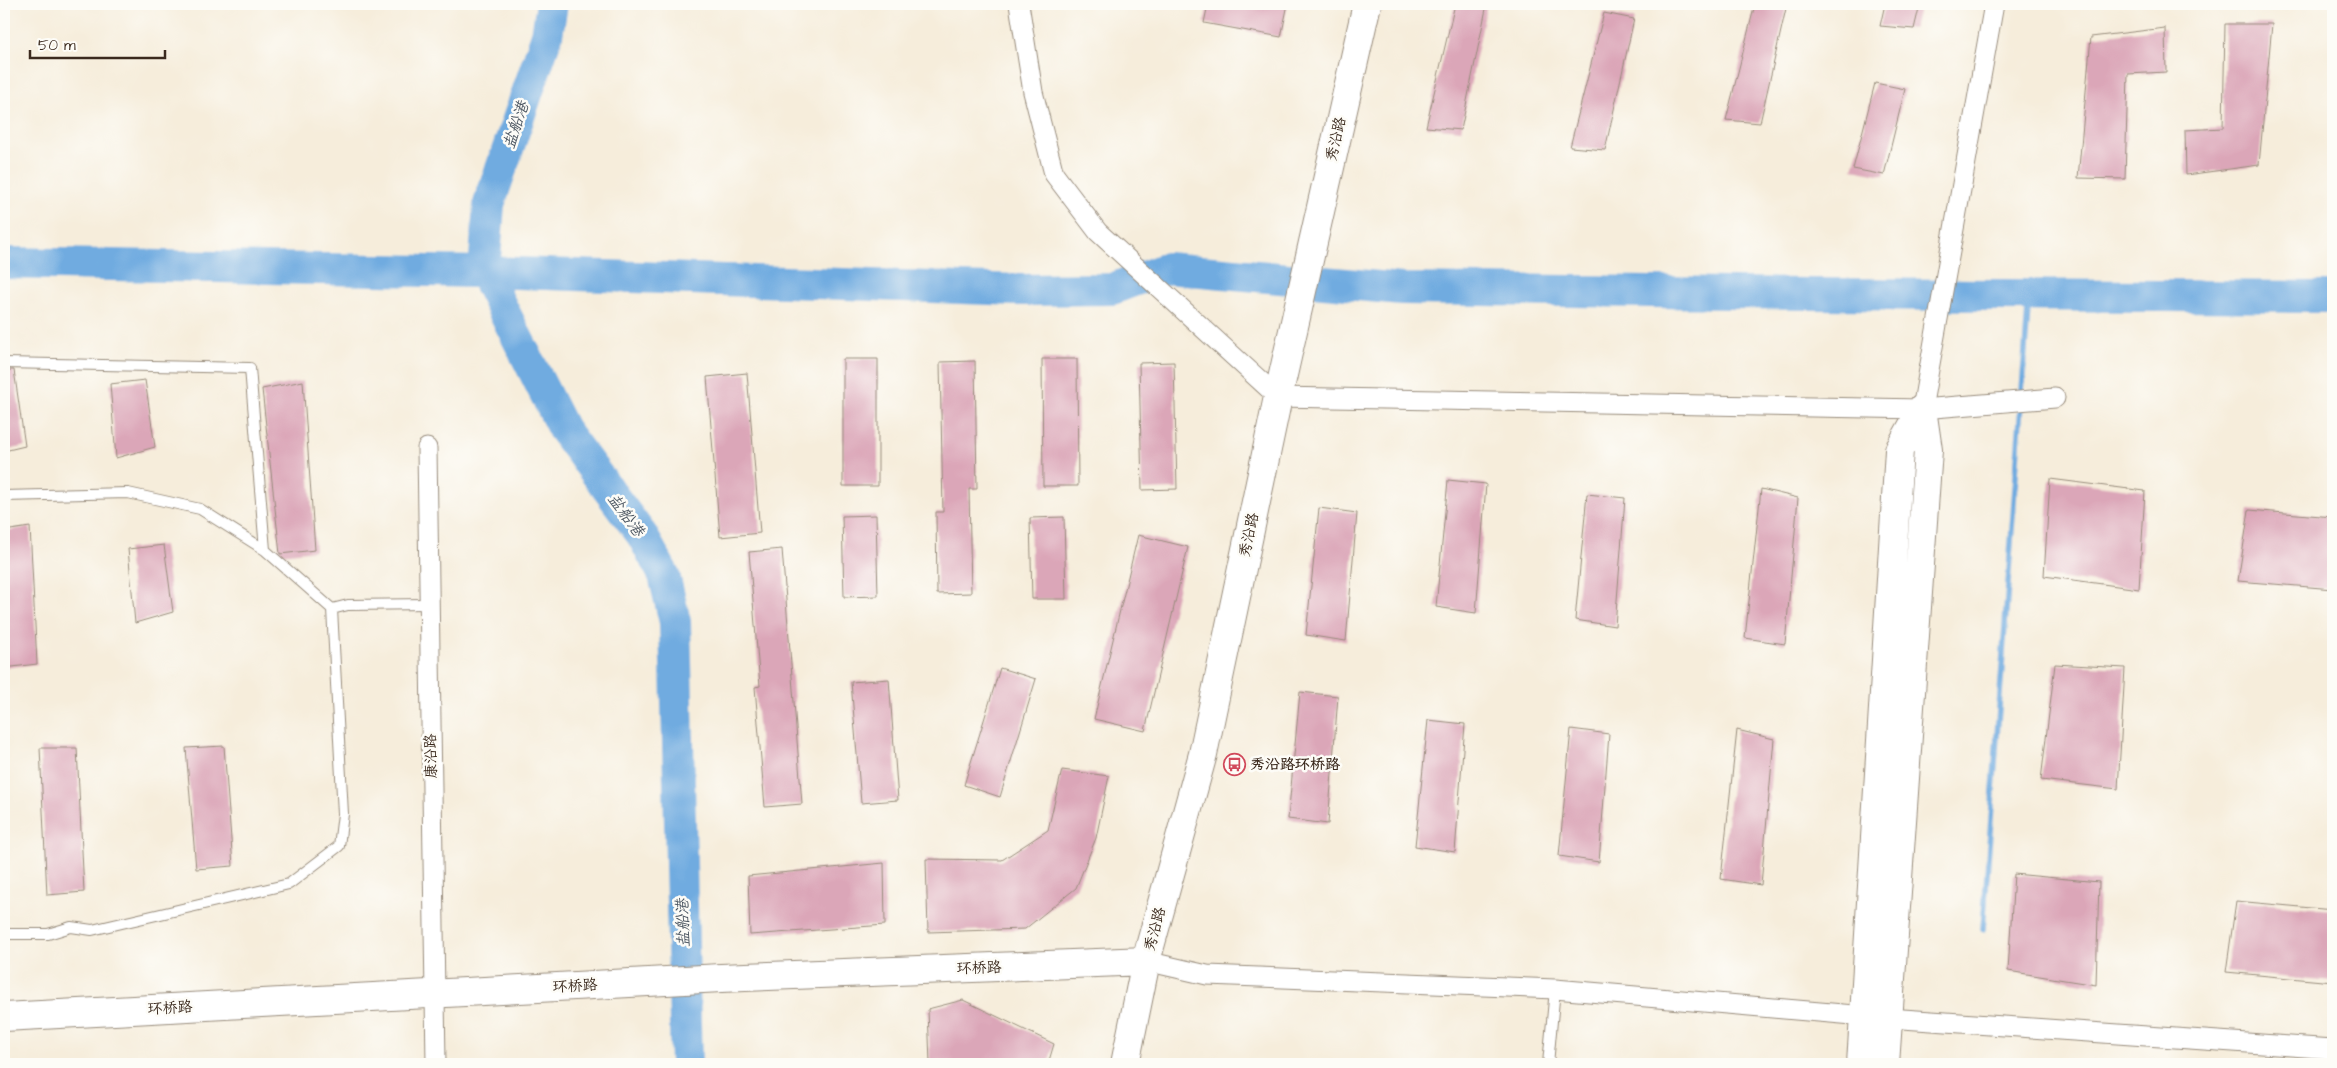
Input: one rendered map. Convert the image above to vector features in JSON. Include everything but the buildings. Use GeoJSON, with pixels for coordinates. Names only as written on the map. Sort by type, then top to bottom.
{"type":"FeatureCollection","features":[{"type":"Feature","properties":{"kind":"street"},"geometry":{"type":"LineString","coordinates":[[1019,4],[1033,92],[1054,174],[1098,232],[1278,397],[1922,409],[2055,398]]}},
{"type":"Feature","properties":{"kind":"street","name":"秀沿路"},"geometry":{"type":"LineString","coordinates":[[1125,1064],[1146,961],[1203,754],[1278,397],[1367,4]]}},
{"type":"Feature","properties":{"kind":"street"},"geometry":{"type":"LineString","coordinates":[[1861,1064],[1876,1017],[1928,450],[1922,409],[1994,4]]}},
{"type":"Feature","properties":{"kind":"street","name":"康沿路"},"geometry":{"type":"LineString","coordinates":[[427,448],[436,1064]]}},
{"type":"Feature","properties":{"kind":"street"},"geometry":{"type":"LineString","coordinates":[[1146,961],[1207,975],[1555,989],[1876,1017],[2333,1049]]}},
{"type":"Feature","properties":{"kind":"street","name":"环桥路"},"geometry":{"type":"LineString","coordinates":[[4,1017],[721,978],[1146,961]]}},
{"type":"Feature","properties":{"kind":"street"},"geometry":{"type":"LineString","coordinates":[[1876,1017],[1885,1064]]}},
{"type":"Feature","properties":{"kind":"lane"},"geometry":{"type":"LineString","coordinates":[[4,363],[250,368],[265,550]]}},
{"type":"Feature","properties":{"kind":"lane"},"geometry":{"type":"LineString","coordinates":[[4,496],[128,493],[200,509],[265,550],[332,609],[343,814],[339,846],[289,884],[92,930],[71,927],[48,934],[4,934]]}},
{"type":"Feature","properties":{"kind":"lane"},"geometry":{"type":"LineString","coordinates":[[332,609],[348,605],[430,604]]}},
{"type":"Feature","properties":{"kind":"lane"},"geometry":{"type":"LineString","coordinates":[[1548,1064],[1555,989]]}},
{"type":"Feature","properties":{"kind":"waterway","name":"盐船港"},"geometry":{"type":"LineString","coordinates":[[552,4],[547,35],[489,204],[484,272],[563,429],[642,535],[664,575],[675,622],[686,1064]]}},
{"type":"Feature","properties":{"kind":"waterway"},"geometry":{"type":"LineString","coordinates":[[4,263],[484,272],[1020,290],[1112,289],[1167,268],[1402,289],[1808,294],[2333,297]]}},
{"type":"Feature","properties":{"kind":"waterway"},"geometry":{"type":"LineString","coordinates":[[1983,929],[2029,295]]}},
{"type":"Feature","properties":{"kind":"place","name":"秀沿路环桥路"},"geometry":{"type":"Point","coordinates":[1234,764]}}]}
